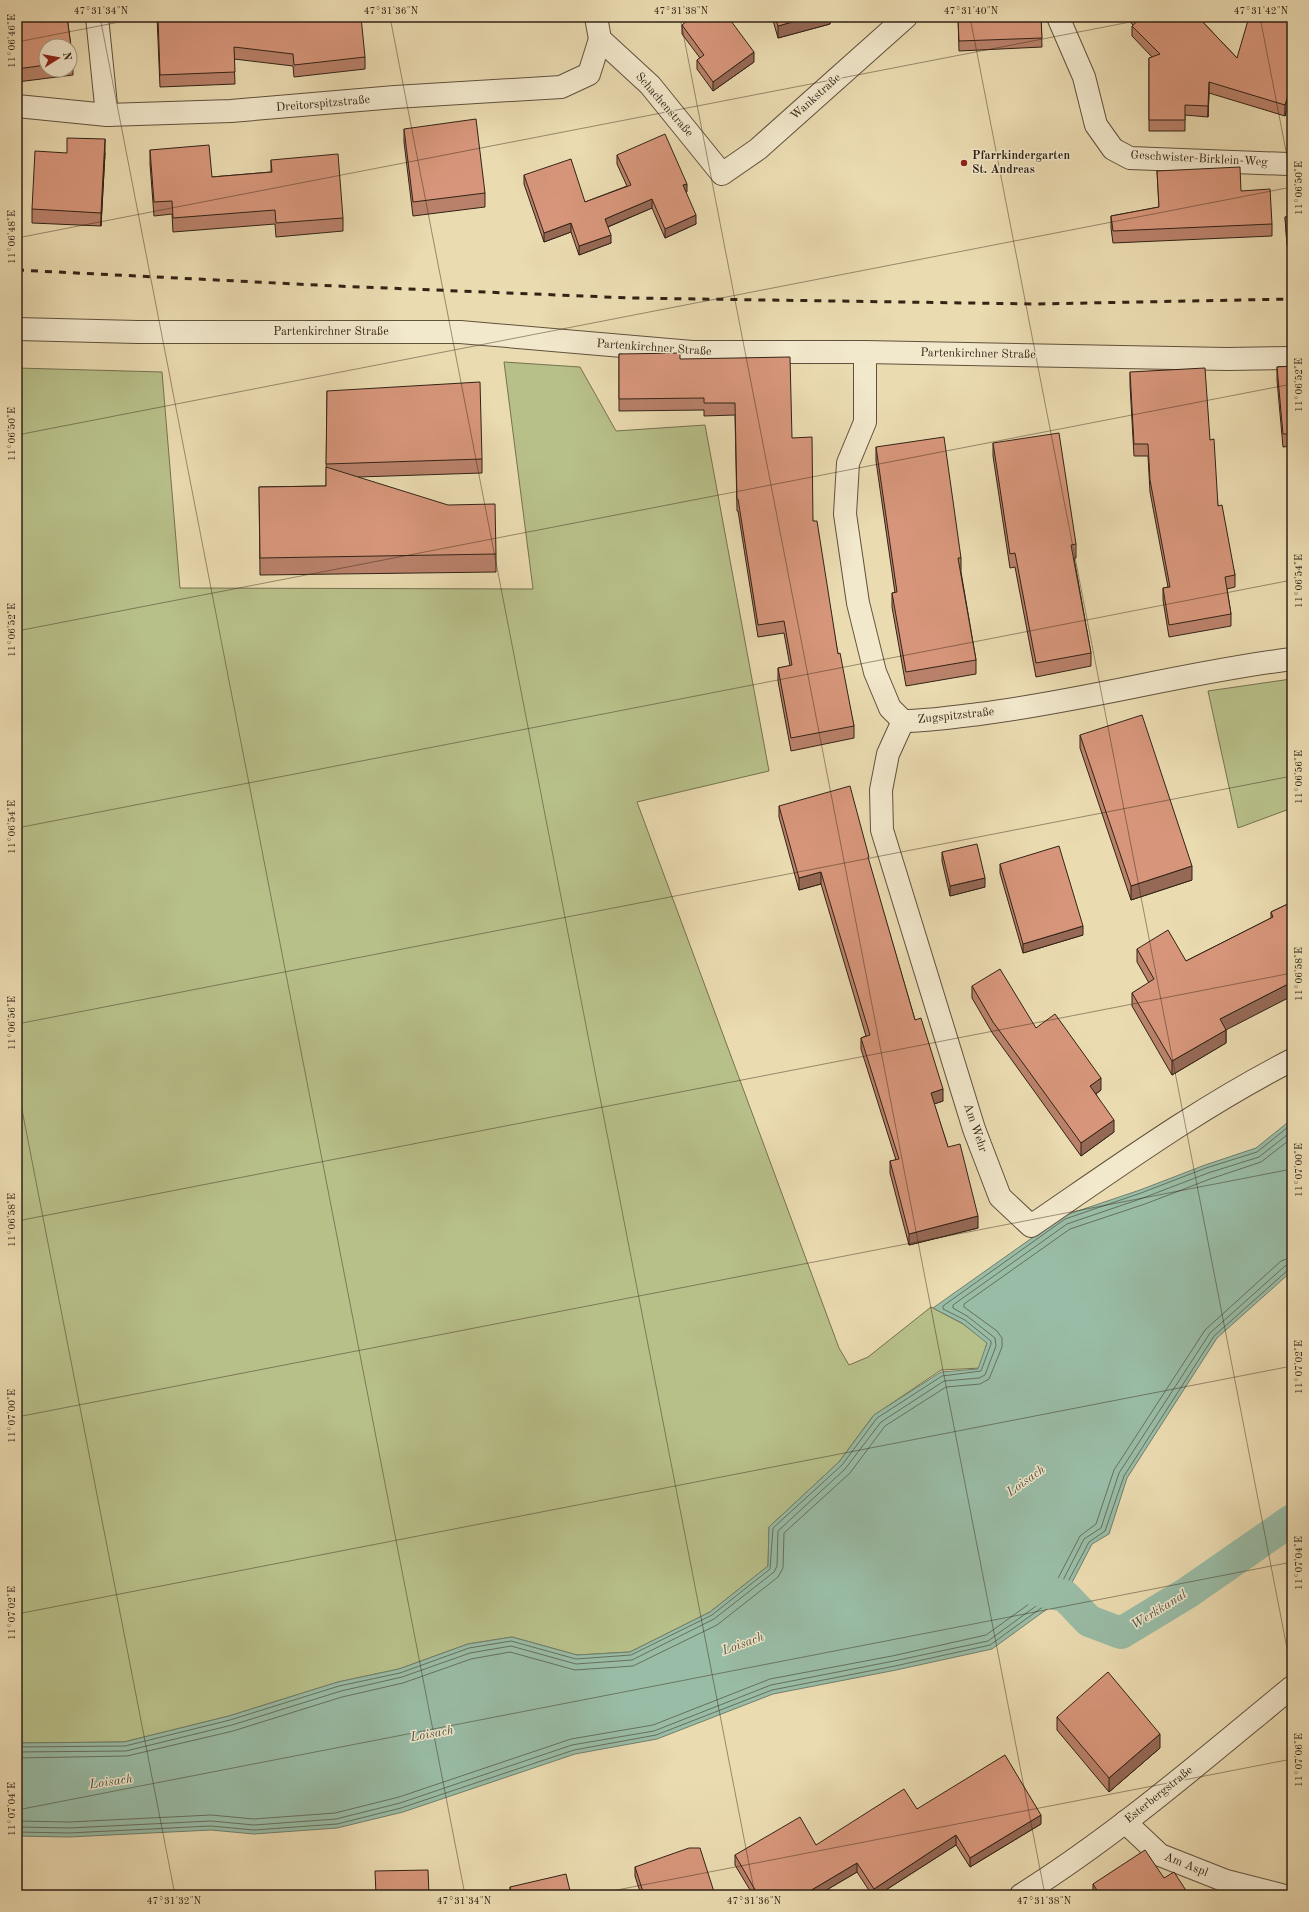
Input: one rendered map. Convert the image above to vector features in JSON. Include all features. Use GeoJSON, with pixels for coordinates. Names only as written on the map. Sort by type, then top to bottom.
{"type":"FeatureCollection","features":[{"type":"Feature","properties":{"kind":"street"},"geometry":{"type":"LineString","coordinates":[[97,17],[107,115]]}},
{"type":"Feature","properties":{"kind":"street"},"geometry":{"type":"LineString","coordinates":[[596,17],[600,39]]}},
{"type":"Feature","properties":{"kind":"street","name":"Wankstraße"},"geometry":{"type":"LineString","coordinates":[[722,174],[758,149],[906,17]]}},
{"type":"Feature","properties":{"kind":"street","name":"Geschwister-Birklein-Weg"},"geometry":{"type":"LineString","coordinates":[[1058,17],[1084,77],[1096,125],[1113,150],[1130,158],[1288,164]]}},
{"type":"Feature","properties":{"kind":"street","name":"Dreitorspitzstraße"},"geometry":{"type":"LineString","coordinates":[[17,106],[107,115],[231,111],[395,97],[561,87],[589,74],[600,39]]}},
{"type":"Feature","properties":{"kind":"street","name":"Schachenstraße"},"geometry":{"type":"LineString","coordinates":[[600,39],[650,85],[722,174]]}},
{"type":"Feature","properties":{"kind":"street","name":"Partenkirchner Straße"},"geometry":{"type":"LineString","coordinates":[[17,329],[145,332],[460,332],[692,352],[865,352],[1219,359],[1292,358]]}},
{"type":"Feature","properties":{"kind":"street","name":"Zugspitzstraße"},"geometry":{"type":"LineString","coordinates":[[865,352],[865,422],[848,463],[845,514],[858,603],[875,672],[890,708],[903,721],[923,721],[1014,710],[1134,688],[1239,666],[1292,659]]}},
{"type":"Feature","properties":{"kind":"street","name":"Am Wehr"},"geometry":{"type":"LineString","coordinates":[[903,721],[888,754],[880,790],[882,830],[974,1130],[1000,1197],[1031,1226],[1177,1126],[1258,1078],[1292,1060]]}},
{"type":"Feature","properties":{"kind":"street","name":"Esterbergstraße"},"geometry":{"type":"LineString","coordinates":[[1021,1895],[1093,1847],[1292,1687]]}},
{"type":"Feature","properties":{"kind":"street","name":"Am Aspl"},"geometry":{"type":"LineString","coordinates":[[1125,1822],[1160,1855],[1226,1881],[1281,1895]]}},
{"type":"Feature","properties":{"kind":"shaded area"},"geometry":{"type":"Polygon","coordinates":[[[504,362],[580,367],[616,431],[705,425],[769,771],[637,802],[839,1348],[849,1365],[868,1357],[931,1307],[963,1324],[987,1342],[981,1368],[941,1370],[873,1416],[839,1462],[769,1527],[768,1566],[710,1612],[630,1652],[577,1655],[512,1637],[468,1644],[399,1669],[338,1682],[229,1716],[124,1742],[17,1743],[17,368],[162,372],[180,588],[533,589],[504,362]]]}},
{"type":"Feature","properties":{"kind":"shaded area"},"geometry":{"type":"Polygon","coordinates":[[[1291,679],[1292,808],[1238,828],[1208,691],[1291,679]]]}},
{"type":"Feature","properties":{"kind":"water","name":"Loisach"},"geometry":{"type":"Polygon","coordinates":[[[1292,1119],[1292,1271],[1217,1338],[1127,1478],[1109,1534],[1092,1544],[1065,1596],[992,1649],[896,1670],[773,1694],[657,1739],[575,1754],[403,1812],[337,1828],[254,1834],[211,1830],[69,1837],[17,1836],[17,1743],[124,1742],[229,1716],[338,1682],[399,1669],[468,1644],[512,1637],[577,1655],[630,1652],[710,1612],[768,1566],[769,1527],[839,1462],[874,1415],[941,1372],[978,1369],[987,1343],[962,1323],[933,1308],[1063,1216],[1256,1148],[1292,1119]]]}},
{"type":"Feature","properties":{"kind":"building"},"geometry":{"type":"Polygon","coordinates":[[[17,17],[67,17],[70,38],[38,38],[38,66],[17,69],[17,17]]]}},
{"type":"Feature","properties":{"kind":"building"},"geometry":{"type":"Polygon","coordinates":[[[158,17],[361,17],[365,57],[294,65],[293,54],[234,47],[235,72],[160,75],[158,17]]]}},
{"type":"Feature","properties":{"kind":"building"},"geometry":{"type":"Polygon","coordinates":[[[692,17],[728,17],[754,52],[713,82],[697,60],[704,55],[682,25],[692,17]]]}},
{"type":"Feature","properties":{"kind":"building"},"geometry":{"type":"Polygon","coordinates":[[[775,17],[810,17],[778,26],[775,17]]]}},
{"type":"Feature","properties":{"kind":"building"},"geometry":{"type":"Polygon","coordinates":[[[958,17],[1041,17],[1042,38],[959,41],[958,17]]]}},
{"type":"Feature","properties":{"kind":"building"},"geometry":{"type":"Polygon","coordinates":[[[1136,17],[1198,17],[1237,58],[1249,17],[1292,17],[1292,83],[1285,105],[1209,82],[1208,106],[1185,105],[1185,120],[1149,120],[1149,58],[1160,54],[1132,26],[1139,20],[1136,17]]]}},
{"type":"Feature","properties":{"kind":"building"},"geometry":{"type":"Polygon","coordinates":[[[476,119],[485,193],[413,202],[404,129],[476,119]]]}},
{"type":"Feature","properties":{"kind":"building"},"geometry":{"type":"Polygon","coordinates":[[[665,134],[687,184],[683,185],[696,215],[665,229],[652,199],[605,219],[611,235],[579,246],[571,223],[544,233],[524,175],[571,159],[585,202],[631,185],[617,155],[665,134]]]}},
{"type":"Feature","properties":{"kind":"building"},"geometry":{"type":"Polygon","coordinates":[[[67,138],[105,139],[101,213],[32,209],[35,151],[67,153],[67,138]]]}},
{"type":"Feature","properties":{"kind":"building"},"geometry":{"type":"Polygon","coordinates":[[[209,145],[212,177],[272,172],[271,160],[338,154],[343,218],[276,223],[275,210],[173,218],[172,201],[154,202],[150,150],[209,145]]]}},
{"type":"Feature","properties":{"kind":"building"},"geometry":{"type":"Polygon","coordinates":[[[1240,167],[1241,191],[1270,189],[1272,224],[1113,231],[1111,216],[1159,207],[1157,171],[1240,167]]]}},
{"type":"Feature","properties":{"kind":"building"},"geometry":{"type":"Polygon","coordinates":[[[1285,217],[1292,217],[1292,241],[1287,242],[1285,217]]]}},
{"type":"Feature","properties":{"kind":"building"},"geometry":{"type":"Polygon","coordinates":[[[680,353],[680,359],[790,357],[792,438],[812,437],[813,521],[817,521],[838,654],[840,653],[854,726],[791,738],[778,668],[792,665],[784,621],[758,625],[737,499],[735,403],[704,403],[704,398],[619,399],[619,354],[680,353]]]}},
{"type":"Feature","properties":{"kind":"building"},"geometry":{"type":"Polygon","coordinates":[[[1292,366],[1292,434],[1283,434],[1277,367],[1292,366]]]}},
{"type":"Feature","properties":{"kind":"building"},"geometry":{"type":"Polygon","coordinates":[[[1205,368],[1210,440],[1214,439],[1218,506],[1222,505],[1235,575],[1225,577],[1231,614],[1169,625],[1163,588],[1170,587],[1150,480],[1148,444],[1134,444],[1130,372],[1205,368]]]}},
{"type":"Feature","properties":{"kind":"building"},"geometry":{"type":"Polygon","coordinates":[[[480,382],[482,459],[326,464],[327,391],[480,382]]]}},
{"type":"Feature","properties":{"kind":"building"},"geometry":{"type":"Polygon","coordinates":[[[1059,433],[1076,544],[1071,545],[1091,653],[1036,663],[1015,553],[1010,554],[993,443],[1059,433]]]}},
{"type":"Feature","properties":{"kind":"building"},"geometry":{"type":"Polygon","coordinates":[[[944,437],[961,558],[958,558],[976,660],[906,672],[892,593],[897,592],[876,447],[944,437]]]}},
{"type":"Feature","properties":{"kind":"building"},"geometry":{"type":"Polygon","coordinates":[[[326,467],[448,505],[495,504],[496,554],[260,558],[259,487],[326,486],[326,467]]]}},
{"type":"Feature","properties":{"kind":"building"},"geometry":{"type":"Polygon","coordinates":[[[1142,715],[1192,866],[1131,886],[1080,735],[1142,715]]]}},
{"type":"Feature","properties":{"kind":"building"},"geometry":{"type":"Polygon","coordinates":[[[850,786],[868,857],[915,1020],[921,1018],[943,1089],[931,1093],[948,1147],[960,1144],[978,1216],[909,1234],[890,1161],[899,1159],[861,1038],[870,1035],[821,872],[799,878],[779,806],[850,786]]]}},
{"type":"Feature","properties":{"kind":"building"},"geometry":{"type":"Polygon","coordinates":[[[977,844],[985,878],[950,886],[942,852],[977,844]]]}},
{"type":"Feature","properties":{"kind":"building"},"geometry":{"type":"Polygon","coordinates":[[[1059,846],[1083,926],[1023,944],[1000,864],[1059,846]]]}},
{"type":"Feature","properties":{"kind":"building"},"geometry":{"type":"Polygon","coordinates":[[[1292,902],[1292,982],[1220,1019],[1226,1030],[1172,1061],[1132,993],[1154,979],[1137,949],[1168,930],[1186,961],[1273,917],[1271,912],[1292,902]]]}},
{"type":"Feature","properties":{"kind":"building"},"geometry":{"type":"Polygon","coordinates":[[[1000,969],[1036,1028],[1055,1014],[1101,1078],[1090,1086],[1114,1120],[1081,1143],[993,1022],[972,986],[1000,969]]]}},
{"type":"Feature","properties":{"kind":"building"},"geometry":{"type":"Polygon","coordinates":[[[1108,1672],[1160,1734],[1109,1778],[1057,1717],[1108,1672]]]}},
{"type":"Feature","properties":{"kind":"building"},"geometry":{"type":"Polygon","coordinates":[[[1005,1755],[1041,1815],[970,1858],[956,1835],[874,1889],[857,1863],[803,1895],[758,1895],[735,1855],[800,1817],[816,1845],[904,1789],[917,1809],[1005,1755]]]}},
{"type":"Feature","properties":{"kind":"building"},"geometry":{"type":"Polygon","coordinates":[[[689,1848],[700,1848],[715,1895],[644,1895],[635,1867],[689,1848]]]}},
{"type":"Feature","properties":{"kind":"building"},"geometry":{"type":"Polygon","coordinates":[[[1145,1850],[1164,1878],[1174,1872],[1189,1895],[1100,1895],[1093,1884],[1145,1850]]]}},
{"type":"Feature","properties":{"kind":"building"},"geometry":{"type":"Polygon","coordinates":[[[428,1870],[429,1895],[376,1895],[375,1871],[428,1870]]]}},
{"type":"Feature","properties":{"kind":"building"},"geometry":{"type":"Polygon","coordinates":[[[566,1874],[571,1895],[512,1895],[510,1887],[566,1874]]]}},
{"type":"Feature","properties":{"kind":"waterway","name":"Werkkanal"},"geometry":{"type":"LineString","coordinates":[[1023,1587],[1065,1596],[1089,1621],[1121,1633],[1187,1593],[1292,1520]]}},
{"type":"Feature","properties":{"kind":"railway"},"geometry":{"type":"LineString","coordinates":[[17,270],[336,286],[632,298],[1036,304],[1292,299]]}},
{"type":"Feature","properties":{"kind":"place","name":"Pfarrkindergarten St. Andreas"},"geometry":{"type":"Point","coordinates":[964,163]}}]}
